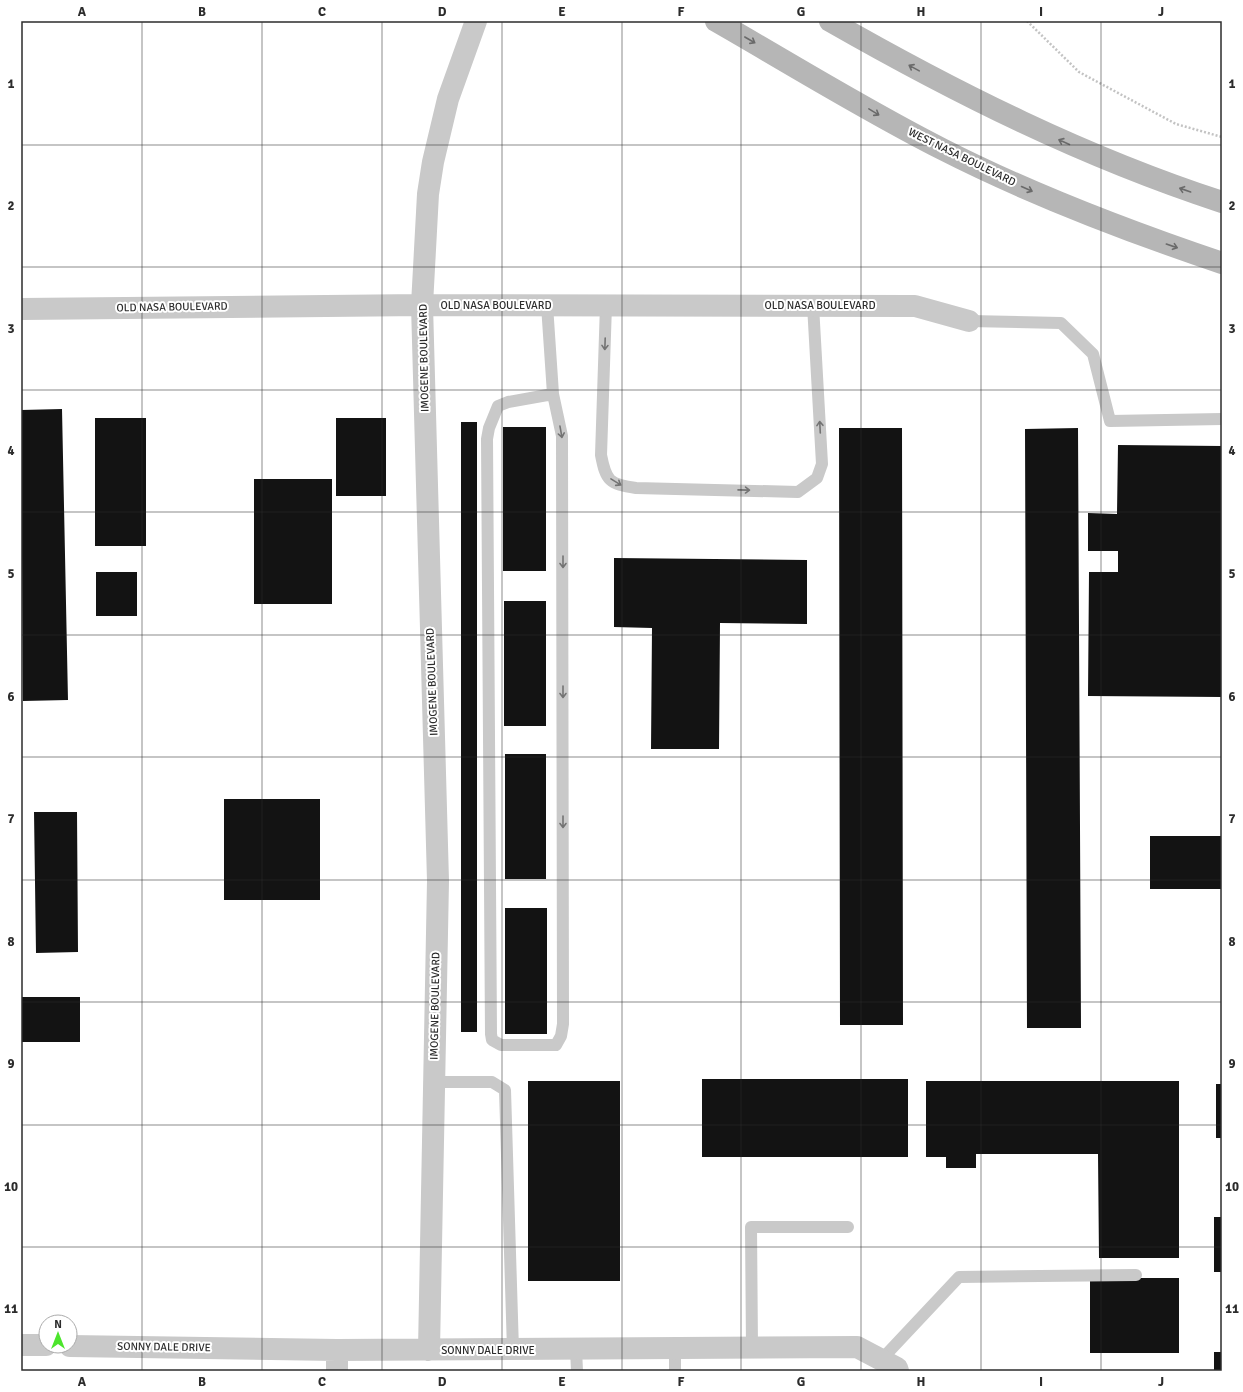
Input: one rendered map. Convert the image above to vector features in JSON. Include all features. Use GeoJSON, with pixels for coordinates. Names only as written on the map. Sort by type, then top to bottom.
{"type":"FeatureCollection","features":[{"type":"Feature","properties":{"kind":"main road","name":"WEST NASA BOULEVARD"},"geometry":{"type":"LineString","coordinates":[[716,21],[892,122],[987,171],[1136,233],[1222,263]]}},
{"type":"Feature","properties":{"kind":"main road"},"geometry":{"type":"LineString","coordinates":[[830,21],[948,87],[1012,118],[1082,150],[1182,189],[1222,202]]}},
{"type":"Feature","properties":{"kind":"street","name":"IMOGENE BOULEVARD"},"geometry":{"type":"LineString","coordinates":[[429,1350],[438,882],[422,305],[428,194],[433,162],[448,99],[476,21]]}},
{"type":"Feature","properties":{"kind":"street","name":"OLD NASA BOULEVARD"},"geometry":{"type":"LineString","coordinates":[[21,309],[422,305],[915,306],[969,321]]}},
{"type":"Feature","properties":{"kind":"street"},"geometry":{"type":"LineString","coordinates":[[21,1345],[38,1345]]}},
{"type":"Feature","properties":{"kind":"street","name":"SONNY DALE DRIVE"},"geometry":{"type":"LineString","coordinates":[[78,1346],[337,1361],[429,1350],[857,1347],[890,1365]]}},
{"type":"Feature","properties":{"kind":"lane"},"geometry":{"type":"LineString","coordinates":[[547,305],[553,394],[562,436],[563,1024],[561,1036],[556,1045],[501,1045],[492,1040],[491,1034],[487,439],[488,428],[498,406],[508,402],[553,394]]}},
{"type":"Feature","properties":{"kind":"lane"},"geometry":{"type":"LineString","coordinates":[[606,305],[601,455],[605,474],[618,485],[636,488],[798,492],[817,478],[822,464],[813,305]]}},
{"type":"Feature","properties":{"kind":"lane"},"geometry":{"type":"LineString","coordinates":[[969,321],[1061,323],[1093,354],[1110,421],[1222,419]]}},
{"type":"Feature","properties":{"kind":"lane"},"geometry":{"type":"LineString","coordinates":[[434,1082],[492,1082],[505,1090],[513,1350]]}},
{"type":"Feature","properties":{"kind":"lane"},"geometry":{"type":"LineString","coordinates":[[752,1348],[751,1227],[848,1226]]}},
{"type":"Feature","properties":{"kind":"lane"},"geometry":{"type":"LineString","coordinates":[[890,1365],[959,1276],[1136,1275]]}},
{"type":"Feature","properties":{"kind":"lane"},"geometry":{"type":"LineString","coordinates":[[675,1348],[675,1371]]}},
{"type":"Feature","properties":{"kind":"lane"},"geometry":{"type":"LineString","coordinates":[[576,1349],[577,1371]]}},
{"type":"Feature","properties":{"kind":"path"},"geometry":{"type":"LineString","coordinates":[[1027,21],[1078,72],[1176,124],[1222,137]]}},
{"type":"Feature","properties":{"kind":"building"},"geometry":{"type":"Polygon","coordinates":[[[62,409],[68,700],[23,701],[21,410],[62,409]]]}},
{"type":"Feature","properties":{"kind":"building"},"geometry":{"type":"Polygon","coordinates":[[[95,418],[146,418],[146,546],[95,546],[95,418]]]}},
{"type":"Feature","properties":{"kind":"building"},"geometry":{"type":"Polygon","coordinates":[[[336,418],[386,418],[386,496],[336,496],[336,418]]]}},
{"type":"Feature","properties":{"kind":"building"},"geometry":{"type":"Polygon","coordinates":[[[461,422],[477,422],[477,1032],[461,1032],[461,422]]]}},
{"type":"Feature","properties":{"kind":"building"},"geometry":{"type":"Polygon","coordinates":[[[503,427],[546,427],[546,571],[503,571],[503,427]]]}},
{"type":"Feature","properties":{"kind":"building"},"geometry":{"type":"Polygon","coordinates":[[[839,428],[902,428],[903,1025],[840,1025],[839,428]]]}},
{"type":"Feature","properties":{"kind":"building"},"geometry":{"type":"Polygon","coordinates":[[[1078,428],[1081,1028],[1027,1028],[1025,429],[1078,428]]]}},
{"type":"Feature","properties":{"kind":"building"},"geometry":{"type":"Polygon","coordinates":[[[1118,445],[1222,446],[1222,697],[1088,696],[1089,572],[1118,572],[1118,551],[1088,551],[1088,513],[1117,514],[1118,445]]]}},
{"type":"Feature","properties":{"kind":"building"},"geometry":{"type":"Polygon","coordinates":[[[254,479],[332,479],[332,604],[254,604],[254,479]]]}},
{"type":"Feature","properties":{"kind":"building"},"geometry":{"type":"Polygon","coordinates":[[[614,558],[807,560],[807,624],[720,623],[719,749],[651,749],[652,628],[614,627],[614,558]]]}},
{"type":"Feature","properties":{"kind":"building"},"geometry":{"type":"Polygon","coordinates":[[[96,572],[137,572],[137,616],[96,616],[96,572]]]}},
{"type":"Feature","properties":{"kind":"building"},"geometry":{"type":"Polygon","coordinates":[[[504,601],[546,601],[546,726],[504,726],[504,601]]]}},
{"type":"Feature","properties":{"kind":"building"},"geometry":{"type":"Polygon","coordinates":[[[505,754],[546,754],[546,879],[505,879],[505,754]]]}},
{"type":"Feature","properties":{"kind":"building"},"geometry":{"type":"Polygon","coordinates":[[[224,799],[320,799],[320,900],[224,900],[224,799]]]}},
{"type":"Feature","properties":{"kind":"building"},"geometry":{"type":"Polygon","coordinates":[[[34,812],[77,812],[78,952],[36,953],[34,812]]]}},
{"type":"Feature","properties":{"kind":"building"},"geometry":{"type":"Polygon","coordinates":[[[1150,836],[1222,836],[1222,889],[1150,889],[1150,836]]]}},
{"type":"Feature","properties":{"kind":"building"},"geometry":{"type":"Polygon","coordinates":[[[505,908],[547,908],[547,1034],[505,1034],[505,908]]]}},
{"type":"Feature","properties":{"kind":"building"},"geometry":{"type":"Polygon","coordinates":[[[21,997],[80,997],[80,1042],[21,1042],[21,997]]]}},
{"type":"Feature","properties":{"kind":"building"},"geometry":{"type":"Polygon","coordinates":[[[702,1079],[908,1079],[908,1157],[702,1157],[702,1079]]]}},
{"type":"Feature","properties":{"kind":"building"},"geometry":{"type":"Polygon","coordinates":[[[528,1081],[620,1081],[620,1281],[528,1281],[528,1081]]]}},
{"type":"Feature","properties":{"kind":"building"},"geometry":{"type":"Polygon","coordinates":[[[926,1081],[1179,1081],[1179,1258],[1099,1258],[1098,1154],[976,1154],[976,1168],[946,1168],[946,1157],[926,1157],[926,1081]]]}},
{"type":"Feature","properties":{"kind":"building"},"geometry":{"type":"Polygon","coordinates":[[[1216,1084],[1222,1084],[1222,1138],[1216,1138],[1216,1084]]]}},
{"type":"Feature","properties":{"kind":"building"},"geometry":{"type":"Polygon","coordinates":[[[1214,1217],[1222,1217],[1222,1272],[1214,1272],[1214,1217]]]}},
{"type":"Feature","properties":{"kind":"building"},"geometry":{"type":"Polygon","coordinates":[[[1090,1278],[1179,1278],[1179,1353],[1090,1353],[1090,1278]]]}},
{"type":"Feature","properties":{"kind":"building"},"geometry":{"type":"Polygon","coordinates":[[[1214,1352],[1222,1352],[1222,1371],[1214,1371],[1214,1352]]]}}]}
